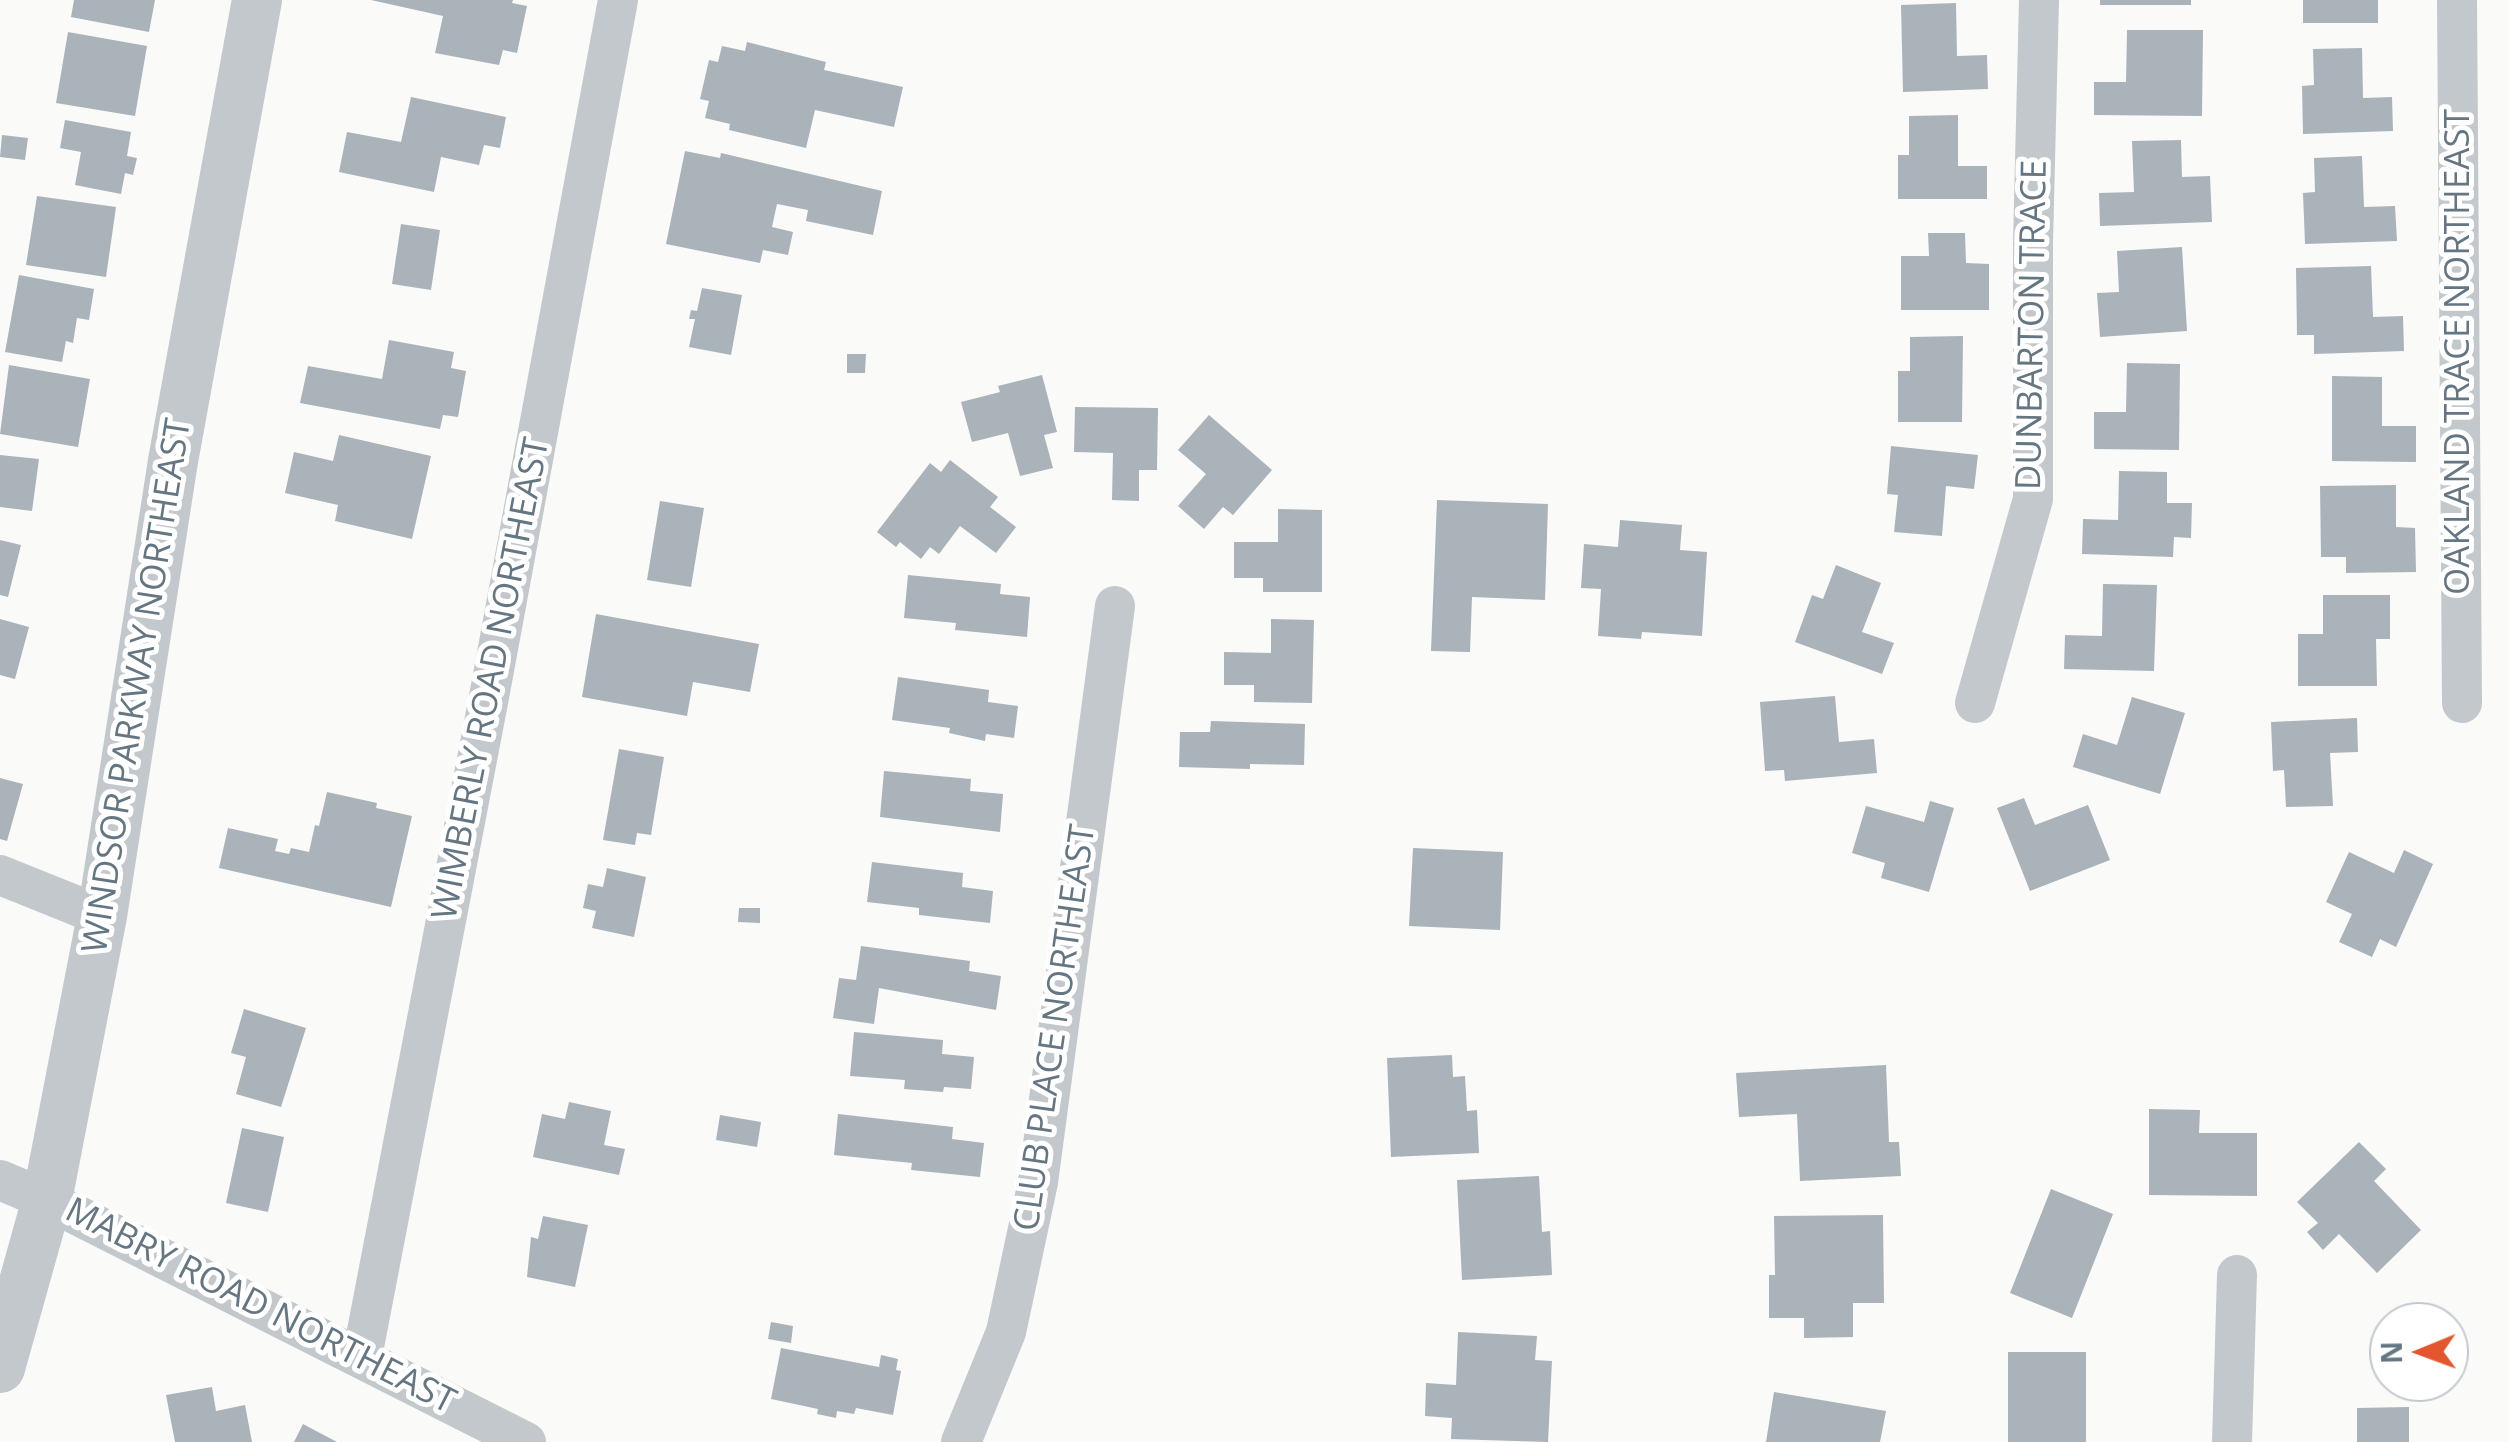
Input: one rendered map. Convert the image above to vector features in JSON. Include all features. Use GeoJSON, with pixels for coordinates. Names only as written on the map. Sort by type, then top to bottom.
{"type":"FeatureCollection","features":[{"type":"Feature","properties":{"kind":"street","name":"WINDSOR PARKWAY NORTHEAST"},"geometry":{"type":"LineString","coordinates":[[0,1368],[47,1200],[102,916],[174,462],[257,0]]}},
{"type":"Feature","properties":{"kind":"street","name":"WIMBERLY ROAD NORTHEAST"},"geometry":{"type":"LineString","coordinates":[[362,1357],[490,697],[618,0]]}},
{"type":"Feature","properties":{"kind":"street","name":"DUNBARTON TRACE"},"geometry":{"type":"LineString","coordinates":[[1975,702],[2033,499],[2033,243],[2039,0]]}},
{"type":"Feature","properties":{"kind":"street","name":"OAKLAND TRACE NORTHEAST"},"geometry":{"type":"LineString","coordinates":[[2457,0],[2462,703]]}},
{"type":"Feature","properties":{"kind":"street","name":"CLUB PLACE NORTHEAST"},"geometry":{"type":"LineString","coordinates":[[962,1442],[1006,1332],[1038,1182],[1115,606]]}},
{"type":"Feature","properties":{"kind":"street"},"geometry":{"type":"LineString","coordinates":[[0,874],[102,916]]}},
{"type":"Feature","properties":{"kind":"street","name":"MABRY ROAD NORTHEAST"},"geometry":{"type":"LineString","coordinates":[[0,1180],[47,1200],[526,1442]]}},
{"type":"Feature","properties":{"kind":"street"},"geometry":{"type":"LineString","coordinates":[[2232,1442],[2238,1275]]}},
{"type":"Feature","properties":{"kind":"building"},"geometry":{"type":"Polygon","coordinates":[[[74,0],[155,0],[149,32],[71,17],[74,0]]]}},
{"type":"Feature","properties":{"kind":"building"},"geometry":{"type":"Polygon","coordinates":[[[371,0],[513,0],[512,3],[527,6],[517,53],[503,50],[499,65],[435,53],[443,16],[371,0]]]}},
{"type":"Feature","properties":{"kind":"building"},"geometry":{"type":"Polygon","coordinates":[[[2100,0],[2191,0],[2191,5],[2100,5],[2100,0]]]}},
{"type":"Feature","properties":{"kind":"building"},"geometry":{"type":"Polygon","coordinates":[[[2303,0],[2378,0],[2378,23],[2303,23],[2303,0]]]}},
{"type":"Feature","properties":{"kind":"building"},"geometry":{"type":"Polygon","coordinates":[[[1956,3],[1957,56],[1987,55],[1988,89],[1903,92],[1901,5],[1956,3]]]}},
{"type":"Feature","properties":{"kind":"building"},"geometry":{"type":"Polygon","coordinates":[[[2127,30],[2203,30],[2202,116],[2094,115],[2094,82],[2126,82],[2127,30]]]}},
{"type":"Feature","properties":{"kind":"building"},"geometry":{"type":"Polygon","coordinates":[[[68,32],[147,46],[135,116],[56,103],[68,32]]]}},
{"type":"Feature","properties":{"kind":"building"},"geometry":{"type":"Polygon","coordinates":[[[747,42],[826,62],[824,70],[903,87],[894,127],[815,110],[806,148],[729,130],[730,124],[705,118],[709,101],[700,99],[709,60],[718,62],[722,46],[745,51],[747,42]]]}},
{"type":"Feature","properties":{"kind":"building"},"geometry":{"type":"Polygon","coordinates":[[[2362,48],[2363,98],[2392,97],[2393,131],[2303,134],[2302,86],[2314,85],[2313,49],[2362,48]]]}},
{"type":"Feature","properties":{"kind":"building"},"geometry":{"type":"Polygon","coordinates":[[[411,97],[506,117],[500,148],[484,145],[479,165],[441,157],[434,192],[339,172],[347,132],[401,142],[411,97]]]}},
{"type":"Feature","properties":{"kind":"building"},"geometry":{"type":"Polygon","coordinates":[[[1958,115],[1958,166],[1987,166],[1987,199],[1898,199],[1898,155],[1909,155],[1909,116],[1958,115]]]}},
{"type":"Feature","properties":{"kind":"building"},"geometry":{"type":"Polygon","coordinates":[[[65,120],[131,132],[127,156],[137,158],[133,175],[125,173],[121,194],[75,185],[81,152],[60,148],[65,120]]]}},
{"type":"Feature","properties":{"kind":"building"},"geometry":{"type":"Polygon","coordinates":[[[2,135],[28,138],[25,160],[0,157],[2,135]]]}},
{"type":"Feature","properties":{"kind":"building"},"geometry":{"type":"Polygon","coordinates":[[[2181,140],[2182,177],[2210,176],[2212,222],[2100,226],[2099,193],[2134,192],[2132,141],[2181,140]]]}},
{"type":"Feature","properties":{"kind":"building"},"geometry":{"type":"Polygon","coordinates":[[[685,151],[720,158],[721,153],[882,191],[873,235],[806,221],[808,210],[777,204],[772,227],[793,232],[788,255],[763,250],[760,263],[666,244],[685,151]]]}},
{"type":"Feature","properties":{"kind":"building"},"geometry":{"type":"Polygon","coordinates":[[[2362,156],[2364,207],[2395,206],[2397,241],[2305,244],[2303,193],[2315,192],[2314,158],[2362,156]]]}},
{"type":"Feature","properties":{"kind":"building"},"geometry":{"type":"Polygon","coordinates":[[[37,196],[116,207],[106,277],[26,265],[37,196]]]}},
{"type":"Feature","properties":{"kind":"building"},"geometry":{"type":"Polygon","coordinates":[[[401,224],[440,230],[431,290],[392,284],[401,224]]]}},
{"type":"Feature","properties":{"kind":"building"},"geometry":{"type":"Polygon","coordinates":[[[1928,233],[1965,233],[1966,263],[1989,264],[1989,310],[1901,310],[1901,256],[1929,256],[1928,233]]]}},
{"type":"Feature","properties":{"kind":"building"},"geometry":{"type":"Polygon","coordinates":[[[2182,247],[2187,331],[2100,337],[2097,293],[2119,292],[2117,251],[2182,247]]]}},
{"type":"Feature","properties":{"kind":"building"},"geometry":{"type":"Polygon","coordinates":[[[2371,266],[2373,317],[2403,316],[2404,351],[2314,354],[2314,335],[2297,335],[2296,268],[2371,266]]]}},
{"type":"Feature","properties":{"kind":"building"},"geometry":{"type":"Polygon","coordinates":[[[19,275],[94,289],[89,320],[77,318],[73,343],[66,341],[62,362],[5,352],[19,275]]]}},
{"type":"Feature","properties":{"kind":"building"},"geometry":{"type":"Polygon","coordinates":[[[702,288],[742,295],[731,355],[689,347],[695,319],[689,319],[691,310],[697,311],[702,288]]]}},
{"type":"Feature","properties":{"kind":"building"},"geometry":{"type":"Polygon","coordinates":[[[1963,336],[1962,422],[1898,422],[1898,371],[1910,371],[1910,337],[1963,336]]]}},
{"type":"Feature","properties":{"kind":"building"},"geometry":{"type":"Polygon","coordinates":[[[389,340],[454,352],[451,368],[466,371],[458,417],[443,415],[440,429],[300,403],[308,366],[382,379],[389,340]]]}},
{"type":"Feature","properties":{"kind":"building"},"geometry":{"type":"Polygon","coordinates":[[[847,354],[866,354],[865,373],[847,373],[847,354]]]}},
{"type":"Feature","properties":{"kind":"building"},"geometry":{"type":"Polygon","coordinates":[[[2127,363],[2180,364],[2179,450],[2094,449],[2094,412],[2126,412],[2127,363]]]}},
{"type":"Feature","properties":{"kind":"building"},"geometry":{"type":"Polygon","coordinates":[[[9,365],[90,379],[78,447],[0,434],[9,365]]]}},
{"type":"Feature","properties":{"kind":"building"},"geometry":{"type":"Polygon","coordinates":[[[1042,375],[1057,432],[1044,435],[1053,468],[1020,476],[1008,433],[972,442],[961,402],[1000,392],[998,386],[1042,375]]]}},
{"type":"Feature","properties":{"kind":"building"},"geometry":{"type":"Polygon","coordinates":[[[2332,376],[2382,377],[2382,426],[2416,426],[2416,462],[2332,461],[2332,376]]]}},
{"type":"Feature","properties":{"kind":"building"},"geometry":{"type":"Polygon","coordinates":[[[1075,407],[1158,408],[1157,470],[1139,470],[1139,501],[1112,500],[1113,453],[1074,452],[1075,407]]]}},
{"type":"Feature","properties":{"kind":"building"},"geometry":{"type":"Polygon","coordinates":[[[1209,415],[1272,470],[1233,515],[1223,507],[1204,529],[1178,506],[1206,474],[1178,450],[1209,415]]]}},
{"type":"Feature","properties":{"kind":"building"},"geometry":{"type":"Polygon","coordinates":[[[339,435],[431,456],[412,539],[335,521],[338,505],[285,493],[294,452],[333,461],[339,435]]]}},
{"type":"Feature","properties":{"kind":"building"},"geometry":{"type":"Polygon","coordinates":[[[1891,446],[1978,455],[1974,489],[1946,486],[1942,536],[1894,532],[1898,495],[1887,494],[1891,446]]]}},
{"type":"Feature","properties":{"kind":"building"},"geometry":{"type":"Polygon","coordinates":[[[0,455],[39,459],[32,511],[0,507],[0,455]]]}},
{"type":"Feature","properties":{"kind":"building"},"geometry":{"type":"Polygon","coordinates":[[[950,460],[998,497],[990,507],[1016,527],[996,553],[960,526],[939,554],[930,547],[921,559],[900,542],[896,547],[877,532],[930,463],[941,472],[950,460]]]}},
{"type":"Feature","properties":{"kind":"building"},"geometry":{"type":"Polygon","coordinates":[[[2119,471],[2167,472],[2167,503],[2192,503],[2191,538],[2174,537],[2173,557],[2082,554],[2083,519],[2118,520],[2119,471]]]}},
{"type":"Feature","properties":{"kind":"building"},"geometry":{"type":"Polygon","coordinates":[[[2396,485],[2396,527],[2415,528],[2416,572],[2346,573],[2346,557],[2321,557],[2320,486],[2396,485]]]}},
{"type":"Feature","properties":{"kind":"building"},"geometry":{"type":"Polygon","coordinates":[[[1437,500],[1548,504],[1545,600],[1472,597],[1470,652],[1431,651],[1437,500]]]}},
{"type":"Feature","properties":{"kind":"building"},"geometry":{"type":"Polygon","coordinates":[[[660,501],[704,508],[691,587],[647,580],[660,501]]]}},
{"type":"Feature","properties":{"kind":"building"},"geometry":{"type":"Polygon","coordinates":[[[1278,509],[1322,510],[1322,592],[1263,592],[1263,578],[1234,578],[1234,542],[1278,542],[1278,509]]]}},
{"type":"Feature","properties":{"kind":"building"},"geometry":{"type":"Polygon","coordinates":[[[1620,520],[1682,525],[1680,550],[1707,552],[1702,636],[1642,632],[1641,639],[1598,636],[1601,589],[1581,588],[1584,544],[1618,547],[1620,520]]]}},
{"type":"Feature","properties":{"kind":"building"},"geometry":{"type":"Polygon","coordinates":[[[0,540],[21,545],[8,597],[0,595],[0,540]]]}},
{"type":"Feature","properties":{"kind":"building"},"geometry":{"type":"Polygon","coordinates":[[[1836,565],[1881,583],[1862,632],[1894,643],[1882,674],[1795,642],[1812,595],[1823,599],[1836,565]]]}},
{"type":"Feature","properties":{"kind":"building"},"geometry":{"type":"Polygon","coordinates":[[[908,575],[1001,584],[1000,594],[1030,597],[1027,637],[955,630],[956,623],[904,618],[908,575]]]}},
{"type":"Feature","properties":{"kind":"building"},"geometry":{"type":"Polygon","coordinates":[[[2103,584],[2157,585],[2154,671],[2064,669],[2065,635],[2102,636],[2103,584]]]}},
{"type":"Feature","properties":{"kind":"building"},"geometry":{"type":"Polygon","coordinates":[[[2323,595],[2390,595],[2390,639],[2376,639],[2377,686],[2298,686],[2298,634],[2323,634],[2323,595]]]}},
{"type":"Feature","properties":{"kind":"building"},"geometry":{"type":"Polygon","coordinates":[[[596,614],[759,644],[750,692],[693,682],[687,716],[582,697],[596,614]]]}},
{"type":"Feature","properties":{"kind":"building"},"geometry":{"type":"Polygon","coordinates":[[[0,619],[29,627],[15,679],[0,675],[0,619]]]}},
{"type":"Feature","properties":{"kind":"building"},"geometry":{"type":"Polygon","coordinates":[[[1271,619],[1314,620],[1312,703],[1254,702],[1254,685],[1224,685],[1224,652],[1271,653],[1271,619]]]}},
{"type":"Feature","properties":{"kind":"building"},"geometry":{"type":"Polygon","coordinates":[[[898,677],[989,690],[988,702],[1018,706],[1014,738],[986,734],[985,741],[949,733],[950,728],[892,720],[898,677]]]}},
{"type":"Feature","properties":{"kind":"building"},"geometry":{"type":"Polygon","coordinates":[[[1835,696],[1839,742],[1874,739],[1877,773],[1785,781],[1784,770],[1765,771],[1760,702],[1835,696]]]}},
{"type":"Feature","properties":{"kind":"building"},"geometry":{"type":"Polygon","coordinates":[[[2132,697],[2185,713],[2160,794],[2073,767],[2083,734],[2117,745],[2132,697]]]}},
{"type":"Feature","properties":{"kind":"building"},"geometry":{"type":"Polygon","coordinates":[[[2357,718],[2358,752],[2330,753],[2333,806],[2286,807],[2284,770],[2273,771],[2271,722],[2357,718]]]}},
{"type":"Feature","properties":{"kind":"building"},"geometry":{"type":"Polygon","coordinates":[[[1211,721],[1305,724],[1304,765],[1250,764],[1250,769],[1179,767],[1180,732],[1210,732],[1211,721]]]}},
{"type":"Feature","properties":{"kind":"building"},"geometry":{"type":"Polygon","coordinates":[[[619,749],[664,757],[651,835],[637,833],[635,845],[603,840],[619,749]]]}},
{"type":"Feature","properties":{"kind":"building"},"geometry":{"type":"Polygon","coordinates":[[[884,771],[971,779],[970,791],[1003,794],[1000,832],[880,817],[884,771]]]}},
{"type":"Feature","properties":{"kind":"building"},"geometry":{"type":"Polygon","coordinates":[[[0,778],[23,784],[7,841],[0,839],[0,778]]]}},
{"type":"Feature","properties":{"kind":"building"},"geometry":{"type":"Polygon","coordinates":[[[327,792],[377,803],[376,808],[412,816],[391,907],[219,868],[228,828],[278,839],[275,851],[289,854],[291,848],[309,852],[327,792]]]}},
{"type":"Feature","properties":{"kind":"building"},"geometry":{"type":"Polygon","coordinates":[[[2024,798],[2035,825],[2088,805],[2110,860],[2030,891],[1997,808],[2024,798]]]}},
{"type":"Feature","properties":{"kind":"building"},"geometry":{"type":"Polygon","coordinates":[[[1930,801],[1954,808],[1929,892],[1881,878],[1885,863],[1852,853],[1866,806],[1924,822],[1930,801]]]}},
{"type":"Feature","properties":{"kind":"building"},"geometry":{"type":"Polygon","coordinates":[[[1413,848],[1503,852],[1500,930],[1409,926],[1413,848]]]}},
{"type":"Feature","properties":{"kind":"building"},"geometry":{"type":"Polygon","coordinates":[[[2404,850],[2433,864],[2396,947],[2380,939],[2372,957],[2339,942],[2352,914],[2326,902],[2349,852],[2394,873],[2404,850]]]}},
{"type":"Feature","properties":{"kind":"building"},"geometry":{"type":"Polygon","coordinates":[[[872,862],[963,873],[962,887],[993,891],[990,923],[919,915],[919,908],[867,902],[872,862]]]}},
{"type":"Feature","properties":{"kind":"building"},"geometry":{"type":"Polygon","coordinates":[[[607,868],[646,877],[634,937],[592,928],[596,911],[583,908],[588,884],[603,887],[607,868]]]}},
{"type":"Feature","properties":{"kind":"building"},"geometry":{"type":"Polygon","coordinates":[[[739,908],[760,908],[760,923],[738,922],[739,908]]]}},
{"type":"Feature","properties":{"kind":"building"},"geometry":{"type":"Polygon","coordinates":[[[861,946],[970,961],[969,971],[1001,976],[996,1010],[879,988],[874,1024],[833,1018],[839,978],[856,980],[861,946]]]}},
{"type":"Feature","properties":{"kind":"building"},"geometry":{"type":"Polygon","coordinates":[[[244,1009],[306,1028],[281,1107],[236,1094],[246,1057],[231,1053],[244,1009]]]}},
{"type":"Feature","properties":{"kind":"building"},"geometry":{"type":"Polygon","coordinates":[[[854,1032],[943,1040],[942,1054],[974,1057],[971,1089],[904,1089],[905,1080],[850,1076],[854,1032]]]}},
{"type":"Feature","properties":{"kind":"building"},"geometry":{"type":"Polygon","coordinates":[[[1452,1055],[1453,1077],[1465,1076],[1467,1111],[1477,1110],[1479,1153],[1391,1157],[1387,1058],[1452,1055]]]}},
{"type":"Feature","properties":{"kind":"building"},"geometry":{"type":"Polygon","coordinates":[[[1886,1065],[1889,1142],[1899,1142],[1901,1176],[1800,1181],[1797,1114],[1739,1117],[1736,1073],[1886,1065]]]}},
{"type":"Feature","properties":{"kind":"building"},"geometry":{"type":"Polygon","coordinates":[[[569,1102],[611,1111],[604,1145],[625,1149],[619,1175],[533,1157],[542,1114],[565,1119],[569,1102]]]}},
{"type":"Feature","properties":{"kind":"building"},"geometry":{"type":"Polygon","coordinates":[[[2149,1109],[2200,1110],[2199,1133],[2257,1133],[2257,1196],[2149,1195],[2149,1109]]]}},
{"type":"Feature","properties":{"kind":"building"},"geometry":{"type":"Polygon","coordinates":[[[838,1114],[953,1127],[952,1139],[984,1143],[980,1177],[911,1170],[912,1163],[834,1155],[838,1114]]]}},
{"type":"Feature","properties":{"kind":"building"},"geometry":{"type":"Polygon","coordinates":[[[720,1115],[761,1122],[757,1147],[716,1140],[720,1115]]]}},
{"type":"Feature","properties":{"kind":"building"},"geometry":{"type":"Polygon","coordinates":[[[242,1128],[284,1137],[268,1212],[226,1203],[242,1128]]]}},
{"type":"Feature","properties":{"kind":"building"},"geometry":{"type":"Polygon","coordinates":[[[2359,1142],[2386,1169],[2374,1181],[2421,1230],[2377,1273],[2339,1234],[2323,1250],[2307,1232],[2318,1223],[2297,1202],[2359,1142]]]}},
{"type":"Feature","properties":{"kind":"building"},"geometry":{"type":"Polygon","coordinates":[[[1539,1176],[1542,1232],[1550,1231],[1552,1275],[1462,1280],[1457,1180],[1539,1176]]]}},
{"type":"Feature","properties":{"kind":"building"},"geometry":{"type":"Polygon","coordinates":[[[2051,1189],[2113,1214],[2072,1318],[2010,1293],[2051,1189]]]}},
{"type":"Feature","properties":{"kind":"building"},"geometry":{"type":"Polygon","coordinates":[[[1883,1215],[1884,1303],[1853,1303],[1853,1337],[1804,1338],[1804,1318],[1769,1318],[1769,1275],[1775,1275],[1774,1216],[1883,1215]]]}},
{"type":"Feature","properties":{"kind":"building"},"geometry":{"type":"Polygon","coordinates":[[[543,1216],[588,1225],[575,1287],[527,1277],[531,1237],[538,1239],[543,1216]]]}},
{"type":"Feature","properties":{"kind":"building"},"geometry":{"type":"Polygon","coordinates":[[[771,1322],[793,1326],[791,1343],[768,1339],[771,1322]]]}},
{"type":"Feature","properties":{"kind":"building"},"geometry":{"type":"Polygon","coordinates":[[[1458,1332],[1537,1336],[1535,1360],[1552,1361],[1548,1442],[1451,1439],[1452,1418],[1425,1416],[1426,1383],[1456,1385],[1458,1332]]]}},
{"type":"Feature","properties":{"kind":"building"},"geometry":{"type":"Polygon","coordinates":[[[781,1348],[879,1367],[881,1355],[898,1359],[896,1370],[901,1371],[893,1415],[856,1408],[854,1414],[837,1411],[836,1418],[817,1414],[818,1409],[771,1399],[781,1348]]]}},
{"type":"Feature","properties":{"kind":"building"},"geometry":{"type":"Polygon","coordinates":[[[2008,1352],[2086,1352],[2086,1442],[2008,1442],[2008,1352]]]}},
{"type":"Feature","properties":{"kind":"building"},"geometry":{"type":"Polygon","coordinates":[[[212,1387],[216,1411],[245,1405],[252,1442],[175,1442],[166,1395],[212,1387]]]}},
{"type":"Feature","properties":{"kind":"building"},"geometry":{"type":"Polygon","coordinates":[[[1774,1392],[1886,1411],[1880,1442],[1766,1442],[1774,1392]]]}},
{"type":"Feature","properties":{"kind":"building"},"geometry":{"type":"Polygon","coordinates":[[[2409,1407],[2409,1442],[2357,1442],[2357,1408],[2409,1407]]]}},
{"type":"Feature","properties":{"kind":"building"},"geometry":{"type":"Polygon","coordinates":[[[303,1424],[337,1442],[294,1442],[303,1424]]]}}]}
